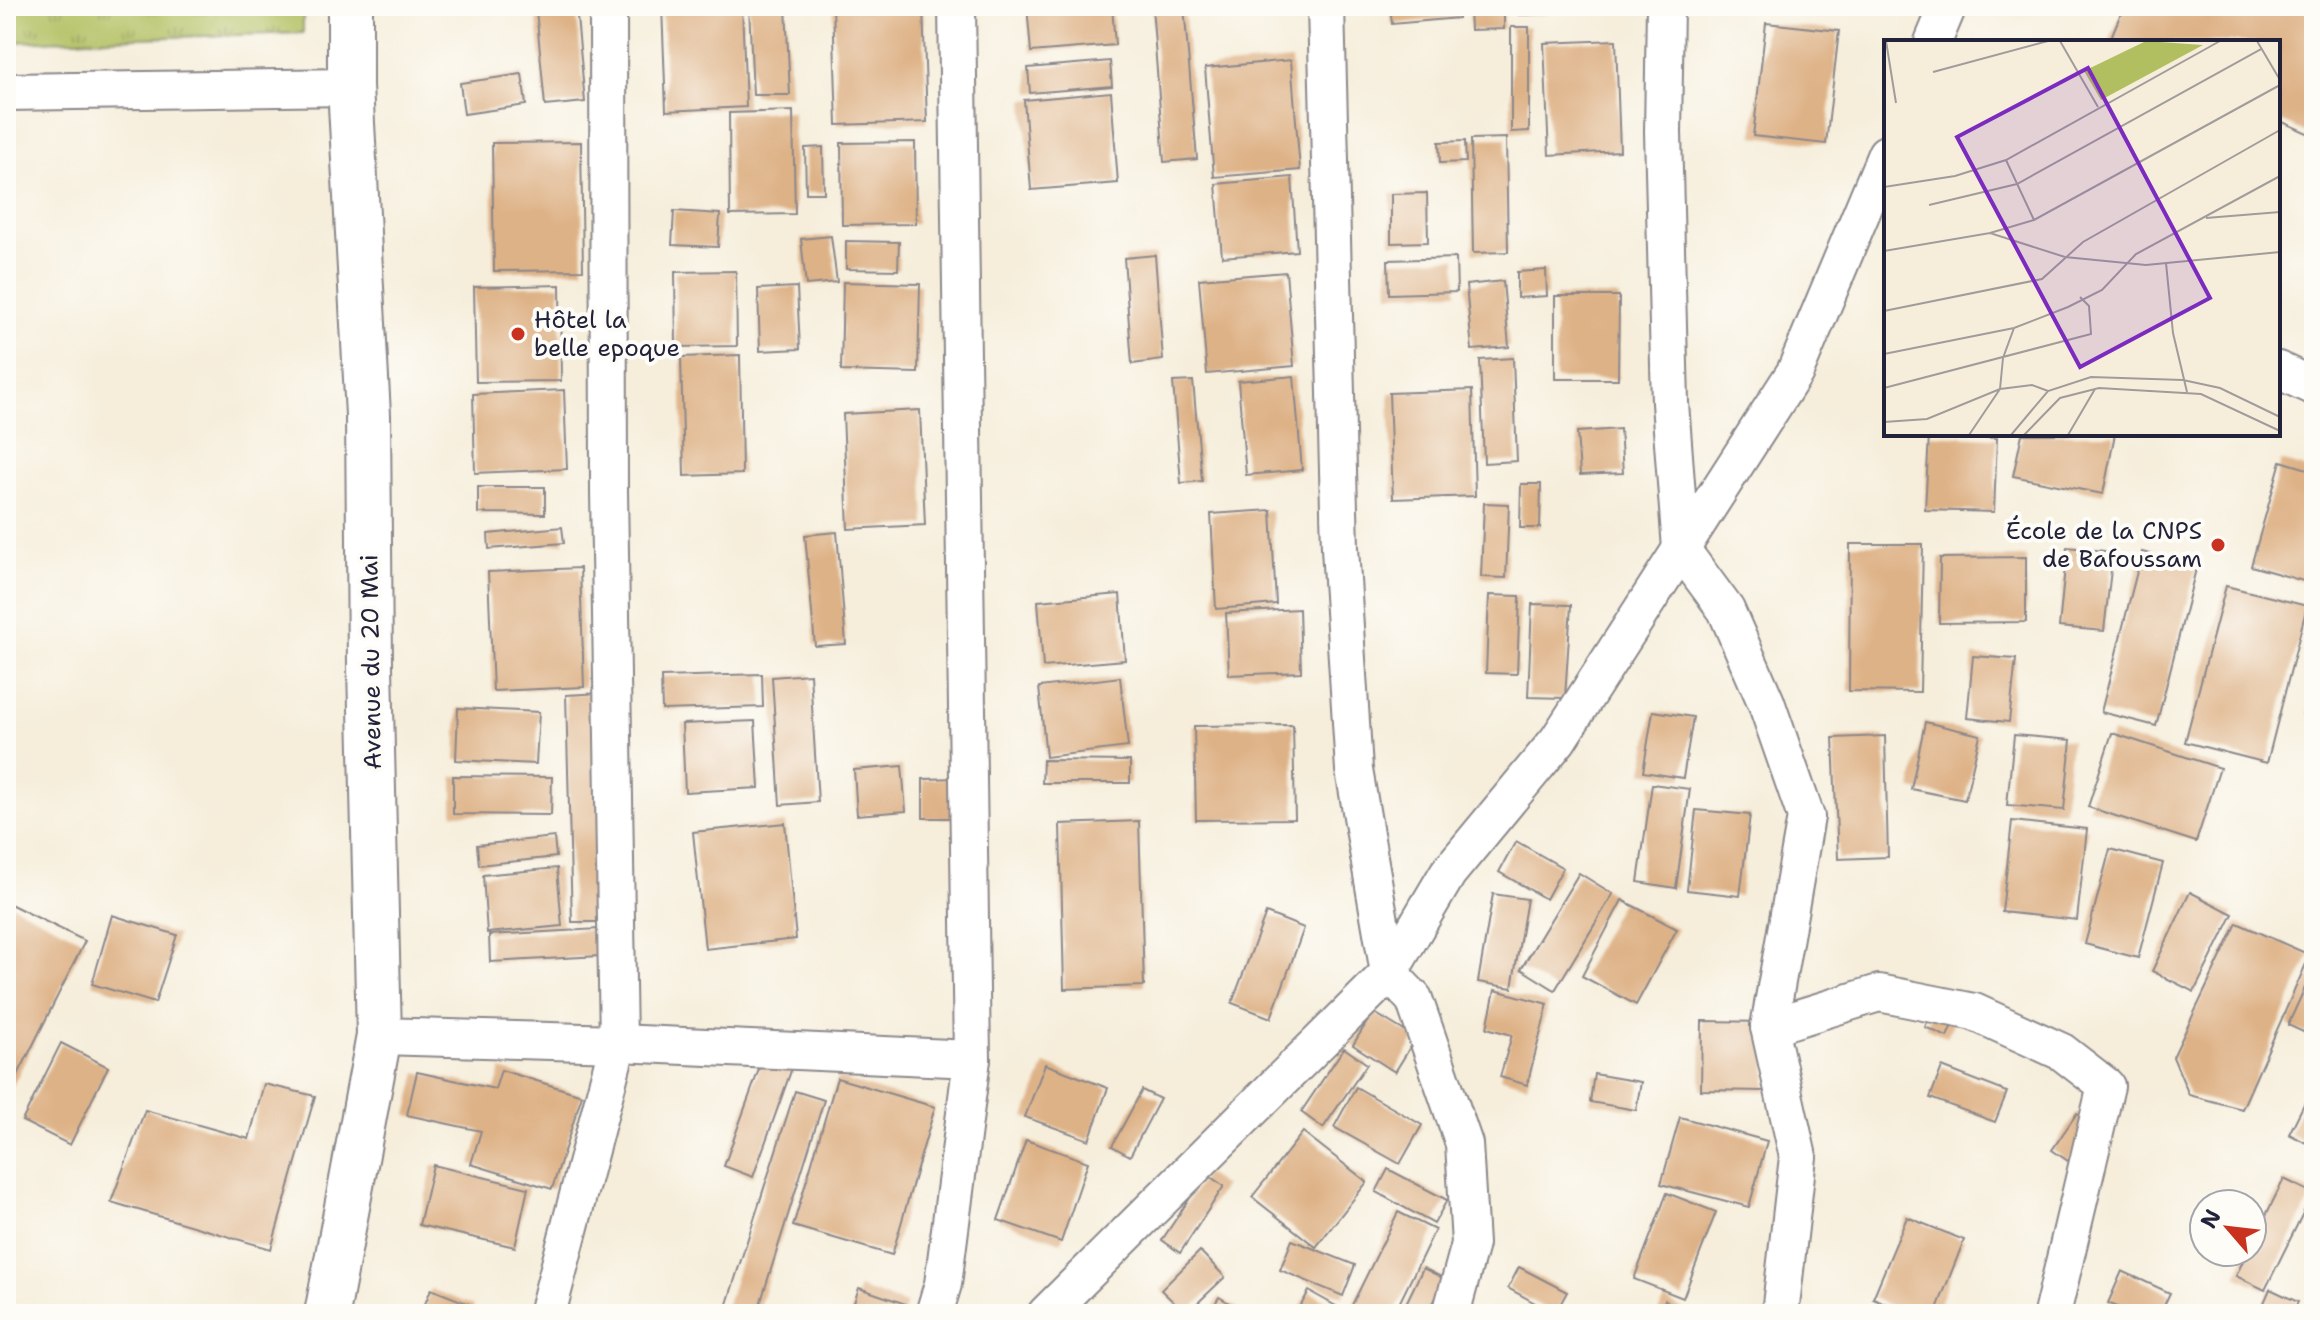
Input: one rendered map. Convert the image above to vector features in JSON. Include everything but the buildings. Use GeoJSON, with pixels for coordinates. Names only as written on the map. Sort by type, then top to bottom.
{"type":"FeatureCollection","features":[{"type":"Feature","properties":{"kind":"main road","name":"Avenue du 20 Mai"},"geometry":{"type":"LineString","coordinates":[[327,1314],[379,1036],[368,415],[350,87],[350,6]]}},
{"type":"Feature","properties":{"kind":"street"},"geometry":{"type":"LineString","coordinates":[[547,1314],[618,1043],[609,491],[608,6]]}},
{"type":"Feature","properties":{"kind":"street"},"geometry":{"type":"LineString","coordinates":[[934,1314],[943,1284],[972,1059],[957,6]]}},
{"type":"Feature","properties":{"kind":"street"},"geometry":{"type":"LineString","coordinates":[[1326,6],[1340,548],[1354,770],[1389,973],[1414,999],[1464,1144],[1470,1244],[1451,1314]]}},
{"type":"Feature","properties":{"kind":"street"},"geometry":{"type":"LineString","coordinates":[[1665,6],[1663,132],[1670,403],[1681,549],[1726,610],[1766,702],[1806,817],[1769,1027],[1798,1157],[1780,1314]]}},
{"type":"Feature","properties":{"kind":"street"},"geometry":{"type":"LineString","coordinates":[[1934,40],[1948,6]]}},
{"type":"Feature","properties":{"kind":"street"},"geometry":{"type":"LineString","coordinates":[[6,92],[350,87]]}},
{"type":"Feature","properties":{"kind":"street"},"geometry":{"type":"LineString","coordinates":[[1046,1314],[1389,973],[1448,873],[1558,740],[1795,372],[1875,208],[1884,164]]}},
{"type":"Feature","properties":{"kind":"street"},"geometry":{"type":"LineString","coordinates":[[2280,371],[2314,387]]}},
{"type":"Feature","properties":{"kind":"street"},"geometry":{"type":"LineString","coordinates":[[1769,1027],[1879,993],[1974,1012],[2062,1052],[2106,1086],[2052,1314]]}},
{"type":"Feature","properties":{"kind":"street"},"geometry":{"type":"LineString","coordinates":[[379,1036],[972,1059]]}},
{"type":"Feature","properties":{"kind":"green space"},"geometry":{"type":"Polygon","coordinates":[[[8,6],[303,6],[303,33],[8,42],[8,6]]]}},
{"type":"Feature","properties":{"kind":"place","name":"Hôtel la belle epoque"},"geometry":{"type":"Point","coordinates":[518,334]}},
{"type":"Feature","properties":{"kind":"place","name":"École de la CNPS de Bafoussam"},"geometry":{"type":"Point","coordinates":[2218,545]}}]}
